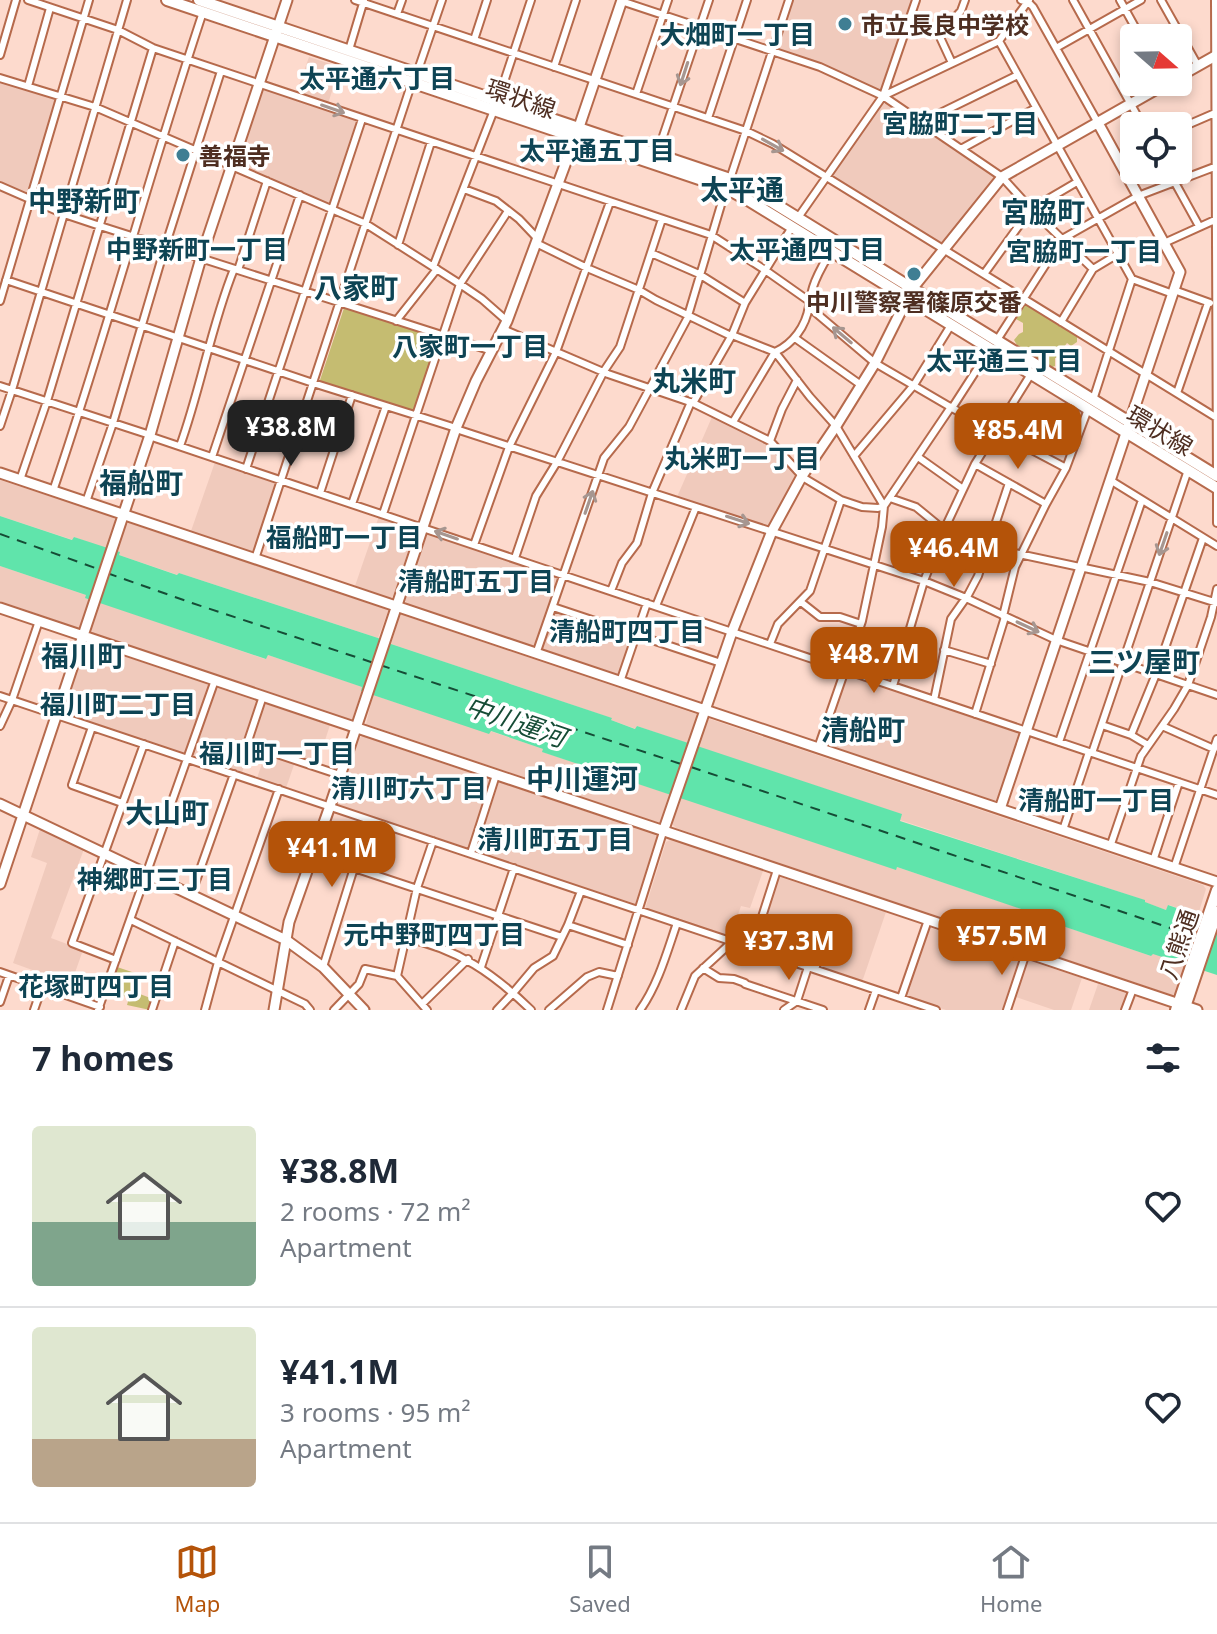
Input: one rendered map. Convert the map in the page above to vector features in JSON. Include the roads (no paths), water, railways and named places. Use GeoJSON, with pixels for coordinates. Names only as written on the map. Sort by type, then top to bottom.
{"type":"FeatureCollection","features":[{"type":"Feature","properties":{"kind":"main road","name":"環状線"},"geometry":{"type":"LineString","coordinates":[[167,0],[349,50],[415,78]]}},
{"type":"Feature","properties":{"kind":"main road","name":"環状線"},"geometry":{"type":"LineString","coordinates":[[199,0],[276,31],[754,191],[831,251],[910,294],[951,325],[994,345],[1031,374],[1090,405]]}},
{"type":"Feature","properties":{"kind":"main road","name":"環状線"},"geometry":{"type":"LineString","coordinates":[[577,132],[657,154],[728,183]]}},
{"type":"Feature","properties":{"kind":"main road","name":"環状線"},"geometry":{"type":"LineString","coordinates":[[794,223],[1128,428],[1217,476]]}},
{"type":"Feature","properties":{"kind":"main road","name":"環状線"},"geometry":{"type":"LineString","coordinates":[[1128,428],[1217,488]]}},
{"type":"Feature","properties":{"kind":"main road","name":"八熊通"},"geometry":{"type":"LineString","coordinates":[[1184,1008],[1214,913],[1217,890]]}},
{"type":"Feature","properties":{"kind":"street"},"geometry":{"type":"LineString","coordinates":[[0,55],[16,0]]}},
{"type":"Feature","properties":{"kind":"street"},"geometry":{"type":"LineString","coordinates":[[28,0],[118,30],[153,48],[187,60],[711,235],[765,270],[809,304],[875,363],[1066,468]]}},
{"type":"Feature","properties":{"kind":"street"},"geometry":{"type":"LineString","coordinates":[[0,301],[4,279],[89,0]]}},
{"type":"Feature","properties":{"kind":"street"},"geometry":{"type":"LineString","coordinates":[[0,426],[127,0]]}},
{"type":"Feature","properties":{"kind":"street"},"geometry":{"type":"LineString","coordinates":[[0,884],[5,855],[23,814],[149,436],[201,258],[287,0]]}},
{"type":"Feature","properties":{"kind":"street"},"geometry":{"type":"LineString","coordinates":[[355,0],[674,106],[746,131],[773,144],[1217,418]]}},
{"type":"Feature","properties":{"kind":"street"},"geometry":{"type":"LineString","coordinates":[[397,14],[402,0]]}},
{"type":"Feature","properties":{"kind":"street"},"geometry":{"type":"LineString","coordinates":[[255,559],[442,0]]}},
{"type":"Feature","properties":{"kind":"street"},"geometry":{"type":"LineString","coordinates":[[474,40],[487,0]]}},
{"type":"Feature","properties":{"kind":"street"},"geometry":{"type":"LineString","coordinates":[[396,321],[435,268],[496,105],[531,0]]}},
{"type":"Feature","properties":{"kind":"street"},"geometry":{"type":"LineString","coordinates":[[554,67],[576,0]]}},
{"type":"Feature","properties":{"kind":"street"},"geometry":{"type":"LineString","coordinates":[[636,94],[668,0]]}},
{"type":"Feature","properties":{"kind":"street"},"geometry":{"type":"LineString","coordinates":[[657,154],[709,0]]}},
{"type":"Feature","properties":{"kind":"street"},"geometry":{"type":"LineString","coordinates":[[708,118],[747,0]]}},
{"type":"Feature","properties":{"kind":"street"},"geometry":{"type":"LineString","coordinates":[[536,654],[604,458],[629,427],[687,319],[711,235],[789,0]]}},
{"type":"Feature","properties":{"kind":"street"},"geometry":{"type":"LineString","coordinates":[[611,591],[622,563],[637,543],[652,493],[692,403],[732,335],[745,303],[794,223],[883,96],[916,0]]}},
{"type":"Feature","properties":{"kind":"street"},"geometry":{"type":"LineString","coordinates":[[939,35],[961,11],[965,0]]}},
{"type":"Feature","properties":{"kind":"street"},"geometry":{"type":"LineString","coordinates":[[1073,0],[1135,112]]}},
{"type":"Feature","properties":{"kind":"street"},"geometry":{"type":"LineString","coordinates":[[1120,0],[1133,24]]}},
{"type":"Feature","properties":{"kind":"street"},"geometry":{"type":"LineString","coordinates":[[1056,48],[1141,0]]}},
{"type":"Feature","properties":{"kind":"street"},"geometry":{"type":"LineString","coordinates":[[1161,0],[1198,66]]}},
{"type":"Feature","properties":{"kind":"street"},"geometry":{"type":"LineString","coordinates":[[1215,0],[1217,476]]}},
{"type":"Feature","properties":{"kind":"street"},"geometry":{"type":"LineString","coordinates":[[349,50],[364,1]]}},
{"type":"Feature","properties":{"kind":"street"},"geometry":{"type":"LineString","coordinates":[[274,1010],[289,922],[456,428],[505,325],[577,132],[621,1],[820,67],[883,96],[1002,177],[1093,269]]}},
{"type":"Feature","properties":{"kind":"street"},"geometry":{"type":"LineString","coordinates":[[883,96],[999,41],[1026,1],[1056,48],[1180,272],[1000,809]]}},
{"type":"Feature","properties":{"kind":"street"},"geometry":{"type":"LineString","coordinates":[[28,86],[50,8]]}},
{"type":"Feature","properties":{"kind":"street"},"geometry":{"type":"LineString","coordinates":[[53,491],[203,12]]}},
{"type":"Feature","properties":{"kind":"street"},"geometry":{"type":"LineString","coordinates":[[907,24],[939,35],[952,63]]}},
{"type":"Feature","properties":{"kind":"street"},"geometry":{"type":"LineString","coordinates":[[999,41],[1132,279],[1216,306]]}},
{"type":"Feature","properties":{"kind":"street"},"geometry":{"type":"LineString","coordinates":[[20,480],[47,401],[153,48]]}},
{"type":"Feature","properties":{"kind":"street"},"geometry":{"type":"LineString","coordinates":[[1192,69],[1216,56]]}},
{"type":"Feature","properties":{"kind":"street"},"geometry":{"type":"LineString","coordinates":[[86,502],[221,71]]}},
{"type":"Feature","properties":{"kind":"street"},"geometry":{"type":"LineString","coordinates":[[922,122],[1018,75]]}},
{"type":"Feature","properties":{"kind":"street"},"geometry":{"type":"LineString","coordinates":[[0,78],[95,107],[366,224],[482,299],[505,325],[556,352],[692,403],[770,441],[802,476],[841,500],[862,507],[884,506]]}},
{"type":"Feature","properties":{"kind":"street"},"geometry":{"type":"LineString","coordinates":[[608,1010],[663,832],[732,632],[772,531],[802,476],[875,363],[910,294],[1002,177],[1145,96]]}},
{"type":"Feature","properties":{"kind":"street"},"geometry":{"type":"LineString","coordinates":[[961,149],[1036,108]]}},
{"type":"Feature","properties":{"kind":"street"},"geometry":{"type":"LineString","coordinates":[[1192,123],[1216,113]]}},
{"type":"Feature","properties":{"kind":"street"},"geometry":{"type":"LineString","coordinates":[[246,469],[362,119]]}},
{"type":"Feature","properties":{"kind":"street"},"geometry":{"type":"LineString","coordinates":[[398,245],[431,142]]}},
{"type":"Feature","properties":{"kind":"street"},"geometry":{"type":"LineString","coordinates":[[1192,175],[1216,166]]}},
{"type":"Feature","properties":{"kind":"street"},"geometry":{"type":"LineString","coordinates":[[180,446],[224,294],[267,181]]}},
{"type":"Feature","properties":{"kind":"street"},"geometry":{"type":"LineString","coordinates":[[984,274],[1031,209],[1077,182]]}},
{"type":"Feature","properties":{"kind":"street"},"geometry":{"type":"LineString","coordinates":[[818,748],[861,624],[884,506],[1062,239],[1138,196],[1170,184]]}},
{"type":"Feature","properties":{"kind":"street"},"geometry":{"type":"LineString","coordinates":[[1176,184],[1199,226]]}},
{"type":"Feature","properties":{"kind":"street"},"geometry":{"type":"LineString","coordinates":[[0,186],[64,214],[492,351]]}},
{"type":"Feature","properties":{"kind":"street"},"geometry":{"type":"LineString","coordinates":[[464,189],[496,201],[519,219],[536,240],[587,268],[775,352],[836,426],[884,506]]}},
{"type":"Feature","properties":{"kind":"street"},"geometry":{"type":"LineString","coordinates":[[212,457],[300,195]]}},
{"type":"Feature","properties":{"kind":"street"},"geometry":{"type":"LineString","coordinates":[[474,545],[509,447],[556,352],[610,202]]}},
{"type":"Feature","properties":{"kind":"street"},"geometry":{"type":"LineString","coordinates":[[383,514],[460,284],[508,211]]}},
{"type":"Feature","properties":{"kind":"street"},"geometry":{"type":"LineString","coordinates":[[515,558],[536,496],[620,347],[662,219]]}},
{"type":"Feature","properties":{"kind":"street"},"geometry":{"type":"LineString","coordinates":[[1164,243],[1216,219]]}},
{"type":"Feature","properties":{"kind":"street"},"geometry":{"type":"LineString","coordinates":[[733,422],[775,352],[795,338],[817,275],[831,251]]}},
{"type":"Feature","properties":{"kind":"street"},"geometry":{"type":"LineString","coordinates":[[651,253],[699,274],[745,303]]}},
{"type":"Feature","properties":{"kind":"street"},"geometry":{"type":"LineString","coordinates":[[1061,322],[1093,269],[1118,254]]}},
{"type":"Feature","properties":{"kind":"street"},"geometry":{"type":"LineString","coordinates":[[4,279],[313,383],[924,581],[1056,640],[1217,695]]}},
{"type":"Feature","properties":{"kind":"street"},"geometry":{"type":"LineString","coordinates":[[975,714],[1015,567],[1066,468],[1132,279]]}},
{"type":"Feature","properties":{"kind":"street"},"geometry":{"type":"LineString","coordinates":[[1177,393],[1208,303]]}},
{"type":"Feature","properties":{"kind":"street"},"geometry":{"type":"LineString","coordinates":[[854,456],[914,385],[951,325]]}},
{"type":"Feature","properties":{"kind":"street"},"geometry":{"type":"LineString","coordinates":[[795,338],[861,385]]}},
{"type":"Feature","properties":{"kind":"street"},"geometry":{"type":"LineString","coordinates":[[893,686],[924,581],[944,531],[975,464],[1031,374]]}},
{"type":"Feature","properties":{"kind":"street"},"geometry":{"type":"LineString","coordinates":[[770,441],[797,380]]}},
{"type":"Feature","properties":{"kind":"street"},"geometry":{"type":"LineString","coordinates":[[0,386],[1217,795]]}},
{"type":"Feature","properties":{"kind":"street"},"geometry":{"type":"LineString","coordinates":[[320,493],[352,395]]}},
{"type":"Feature","properties":{"kind":"street"},"geometry":{"type":"LineString","coordinates":[[352,504],[386,406]]}},
{"type":"Feature","properties":{"kind":"street"},"geometry":{"type":"LineString","coordinates":[[918,457],[963,489]]}},
{"type":"Feature","properties":{"kind":"street"},"geometry":{"type":"LineString","coordinates":[[975,464],[1046,504]]}},
{"type":"Feature","properties":{"kind":"street"},"geometry":{"type":"LineString","coordinates":[[1063,830],[1102,725],[1188,470]]}},
{"type":"Feature","properties":{"kind":"street"},"geometry":{"type":"LineString","coordinates":[[0,473],[1217,882]]}},
{"type":"Feature","properties":{"kind":"street"},"geometry":{"type":"LineString","coordinates":[[1110,480],[1217,546]]}},
{"type":"Feature","properties":{"kind":"street"},"geometry":{"type":"LineString","coordinates":[[934,700],[951,619],[978,576],[1009,483]]}},
{"type":"Feature","properties":{"kind":"street"},"geometry":{"type":"LineString","coordinates":[[1217,488],[1217,523]]}},
{"type":"Feature","properties":{"kind":"street"},"geometry":{"type":"LineString","coordinates":[[890,498],[911,504],[963,542],[1150,582],[1216,603]]}},
{"type":"Feature","properties":{"kind":"street"},"geometry":{"type":"LineString","coordinates":[[770,644],[778,624],[810,591],[841,500]]}},
{"type":"Feature","properties":{"kind":"street"},"geometry":{"type":"LineString","coordinates":[[1059,742],[1142,500]]}},
{"type":"Feature","properties":{"kind":"street"},"geometry":{"type":"LineString","coordinates":[[656,606],[696,507]]}},
{"type":"Feature","properties":{"kind":"street"},"geometry":{"type":"LineString","coordinates":[[1131,735],[1156,674],[1203,538]]}},
{"type":"Feature","properties":{"kind":"street"},"geometry":{"type":"LineString","coordinates":[[1110,847],[1141,756],[1188,685],[1216,603],[1217,589]]}},
{"type":"Feature","properties":{"kind":"street"},"geometry":{"type":"LineString","coordinates":[[801,602],[820,617],[843,618],[861,624]]}},
{"type":"Feature","properties":{"kind":"street"},"geometry":{"type":"LineString","coordinates":[[620,682],[647,603]]}},
{"type":"Feature","properties":{"kind":"street"},"geometry":{"type":"LineString","coordinates":[[553,607],[721,663]]}},
{"type":"Feature","properties":{"kind":"street"},"geometry":{"type":"LineString","coordinates":[[0,608],[1184,1008]]}},
{"type":"Feature","properties":{"kind":"street"},"geometry":{"type":"LineString","coordinates":[[0,726],[39,621]]}},
{"type":"Feature","properties":{"kind":"street"},"geometry":{"type":"LineString","coordinates":[[944,650],[991,664]]}},
{"type":"Feature","properties":{"kind":"street"},"geometry":{"type":"LineString","coordinates":[[0,972],[99,1008],[215,680]]}},
{"type":"Feature","properties":{"kind":"street"},"geometry":{"type":"LineString","coordinates":[[0,696],[936,1010]]}},
{"type":"Feature","properties":{"kind":"street"},"geometry":{"type":"LineString","coordinates":[[263,696],[247,744],[340,775]]}},
{"type":"Feature","properties":{"kind":"street"},"geometry":{"type":"LineString","coordinates":[[1102,725],[1148,745]]}},
{"type":"Feature","properties":{"kind":"street"},"geometry":{"type":"LineString","coordinates":[[1162,726],[1214,749]]}},
{"type":"Feature","properties":{"kind":"street"},"geometry":{"type":"LineString","coordinates":[[92,727],[72,785],[122,803]]}},
{"type":"Feature","properties":{"kind":"street"},"geometry":{"type":"LineString","coordinates":[[1174,868],[1217,739]]}},
{"type":"Feature","properties":{"kind":"street"},"geometry":{"type":"LineString","coordinates":[[116,960],[72,943],[144,744]]}},
{"type":"Feature","properties":{"kind":"street"},"geometry":{"type":"LineString","coordinates":[[191,895],[234,774]]}},
{"type":"Feature","properties":{"kind":"street"},"geometry":{"type":"LineString","coordinates":[[471,853],[496,775]]}},
{"type":"Feature","properties":{"kind":"street"},"geometry":{"type":"LineString","coordinates":[[1153,861],[1179,782]]}},
{"type":"Feature","properties":{"kind":"street"},"geometry":{"type":"LineString","coordinates":[[205,1010],[218,962],[279,789]]}},
{"type":"Feature","properties":{"kind":"street"},"geometry":{"type":"LineString","coordinates":[[0,804],[286,940],[323,967],[364,1010]]}},
{"type":"Feature","properties":{"kind":"street"},"geometry":{"type":"LineString","coordinates":[[323,967],[369,820]]}},
{"type":"Feature","properties":{"kind":"street"},"geometry":{"type":"LineString","coordinates":[[397,976],[417,888],[433,841]]}},
{"type":"Feature","properties":{"kind":"street"},"geometry":{"type":"LineString","coordinates":[[354,868],[562,937]]}},
{"type":"Feature","properties":{"kind":"street"},"geometry":{"type":"LineString","coordinates":[[481,967],[514,868]]}},
{"type":"Feature","properties":{"kind":"street"},"geometry":{"type":"LineString","coordinates":[[752,948],[777,870]]}},
{"type":"Feature","properties":{"kind":"street"},"geometry":{"type":"LineString","coordinates":[[497,1010],[534,968],[553,956],[581,891]]}},
{"type":"Feature","properties":{"kind":"street"},"geometry":{"type":"LineString","coordinates":[[762,917],[826,938],[797,1001],[784,1010]]}},
{"type":"Feature","properties":{"kind":"street"},"geometry":{"type":"LineString","coordinates":[[131,920],[305,1004],[310,1010]]}},
{"type":"Feature","properties":{"kind":"street"},"geometry":{"type":"LineString","coordinates":[[901,998],[928,920]]}},
{"type":"Feature","properties":{"kind":"street"},"geometry":{"type":"LineString","coordinates":[[640,1010],[665,958],[677,923]]}},
{"type":"Feature","properties":{"kind":"street"},"geometry":{"type":"LineString","coordinates":[[568,925],[628,945]]}},
{"type":"Feature","properties":{"kind":"street"},"geometry":{"type":"LineString","coordinates":[[406,938],[468,959],[531,1010]]}},
{"type":"Feature","properties":{"kind":"street"},"geometry":{"type":"LineString","coordinates":[[152,1010],[175,941]]}},
{"type":"Feature","properties":{"kind":"street"},"geometry":{"type":"LineString","coordinates":[[681,1010],[695,976],[733,941]]}},
{"type":"Feature","properties":{"kind":"street"},"geometry":{"type":"LineString","coordinates":[[1007,1010],[1026,953]]}},
{"type":"Feature","properties":{"kind":"street"},"geometry":{"type":"LineString","coordinates":[[334,1010],[359,984],[365,969],[397,976],[424,1007],[468,959]]}},
{"type":"Feature","properties":{"kind":"street"},"geometry":{"type":"LineString","coordinates":[[703,968],[719,978],[734,979],[823,1010]]}},
{"type":"Feature","properties":{"kind":"street"},"geometry":{"type":"LineString","coordinates":[[549,1010],[587,977],[599,972],[618,976]]}},
{"type":"Feature","properties":{"kind":"street"},"geometry":{"type":"LineString","coordinates":[[0,1002],[9,976]]}},
{"type":"Feature","properties":{"kind":"street"},"geometry":{"type":"LineString","coordinates":[[34,1010],[42,987]]}},
{"type":"Feature","properties":{"kind":"street"},"geometry":{"type":"LineString","coordinates":[[1125,1010],[1133,989]]}},
{"type":"Feature","properties":{"kind":"street"},"geometry":{"type":"LineString","coordinates":[[869,1010],[876,990]]}},
{"type":"Feature","properties":{"kind":"street"},"geometry":{"type":"LineString","coordinates":[[907,1010],[910,1001]]}},
{"type":"Feature","properties":{"kind":"water"},"geometry":{"type":"Polygon","coordinates":[[[0,516],[120,552],[119,555],[177,575],[179,573],[378,638],[612,718],[635,729],[637,726],[902,814],[900,821],[1145,900],[1166,910],[1168,905],[1197,915],[1197,919],[1217,926],[1217,975],[1153,954],[1151,956],[897,867],[896,870],[542,752],[543,749],[491,731],[489,734],[361,691],[362,687],[268,655],[266,659],[0,566],[0,516]]]}},
{"type":"Feature","properties":{"kind":"place","name":"市立長良中学校"},"geometry":{"type":"Point","coordinates":[845,24]}},
{"type":"Feature","properties":{"kind":"place","name":"善福寺"},"geometry":{"type":"Point","coordinates":[183,155]}},
{"type":"Feature","properties":{"kind":"place","name":"中川警察署篠原交番"},"geometry":{"type":"Point","coordinates":[914,274]}},
{"type":"Feature","properties":{"kind":"district","name":"大畑町一丁目"},"geometry":{"type":"Point","coordinates":[737,34]}},
{"type":"Feature","properties":{"kind":"district","name":"太平通六丁目"},"geometry":{"type":"Point","coordinates":[377,78]}},
{"type":"Feature","properties":{"kind":"district","name":"宮脇町二丁目"},"geometry":{"type":"Point","coordinates":[960,123]}},
{"type":"Feature","properties":{"kind":"district","name":"太平通五丁目"},"geometry":{"type":"Point","coordinates":[597,150]}},
{"type":"Feature","properties":{"kind":"district","name":"太平通"},"geometry":{"type":"Point","coordinates":[742,189]}},
{"type":"Feature","properties":{"kind":"district","name":"中野新町"},"geometry":{"type":"Point","coordinates":[84,200]}},
{"type":"Feature","properties":{"kind":"district","name":"宮脇町"},"geometry":{"type":"Point","coordinates":[1043,211]}},
{"type":"Feature","properties":{"kind":"district","name":"中野新町一丁目"},"geometry":{"type":"Point","coordinates":[197,249]}},
{"type":"Feature","properties":{"kind":"district","name":"太平通四丁目"},"geometry":{"type":"Point","coordinates":[807,249]}},
{"type":"Feature","properties":{"kind":"district","name":"宮脇町一丁目"},"geometry":{"type":"Point","coordinates":[1084,251]}},
{"type":"Feature","properties":{"kind":"district","name":"八家町"},"geometry":{"type":"Point","coordinates":[356,287]}},
{"type":"Feature","properties":{"kind":"district","name":"八家町一丁目"},"geometry":{"type":"Point","coordinates":[470,346]}},
{"type":"Feature","properties":{"kind":"district","name":"太平通三丁目"},"geometry":{"type":"Point","coordinates":[1004,360]}},
{"type":"Feature","properties":{"kind":"district","name":"丸米町"},"geometry":{"type":"Point","coordinates":[694,380]}},
{"type":"Feature","properties":{"kind":"district","name":"丸米町一丁目"},"geometry":{"type":"Point","coordinates":[742,458]}},
{"type":"Feature","properties":{"kind":"district","name":"福船町"},"geometry":{"type":"Point","coordinates":[141,482]}},
{"type":"Feature","properties":{"kind":"district","name":"福船町一丁目"},"geometry":{"type":"Point","coordinates":[344,537]}},
{"type":"Feature","properties":{"kind":"district","name":"清船町五丁目"},"geometry":{"type":"Point","coordinates":[476,581]}},
{"type":"Feature","properties":{"kind":"district","name":"清船町四丁目"},"geometry":{"type":"Point","coordinates":[627,631]}},
{"type":"Feature","properties":{"kind":"district","name":"福川町"},"geometry":{"type":"Point","coordinates":[83,655]}},
{"type":"Feature","properties":{"kind":"district","name":"三ツ屋町"},"geometry":{"type":"Point","coordinates":[1144,661]}},
{"type":"Feature","properties":{"kind":"district","name":"福川町二丁目"},"geometry":{"type":"Point","coordinates":[118,704]}},
{"type":"Feature","properties":{"kind":"district","name":"清船町"},"geometry":{"type":"Point","coordinates":[863,729]}},
{"type":"Feature","properties":{"kind":"district","name":"福川町一丁目"},"geometry":{"type":"Point","coordinates":[277,753]}},
{"type":"Feature","properties":{"kind":"district","name":"中川運河"},"geometry":{"type":"Point","coordinates":[582,778]}},
{"type":"Feature","properties":{"kind":"district","name":"清川町六丁目"},"geometry":{"type":"Point","coordinates":[409,788]}},
{"type":"Feature","properties":{"kind":"district","name":"清船町一丁目"},"geometry":{"type":"Point","coordinates":[1096,800]}},
{"type":"Feature","properties":{"kind":"district","name":"大山町"},"geometry":{"type":"Point","coordinates":[167,812]}},
{"type":"Feature","properties":{"kind":"district","name":"清川町五丁目"},"geometry":{"type":"Point","coordinates":[555,839]}},
{"type":"Feature","properties":{"kind":"district","name":"神郷町三丁目"},"geometry":{"type":"Point","coordinates":[155,879]}},
{"type":"Feature","properties":{"kind":"district","name":"元中野町四丁目"},"geometry":{"type":"Point","coordinates":[434,934]}},
{"type":"Feature","properties":{"kind":"district","name":"花塚町四丁目"},"geometry":{"type":"Point","coordinates":[96,986]}}]}
